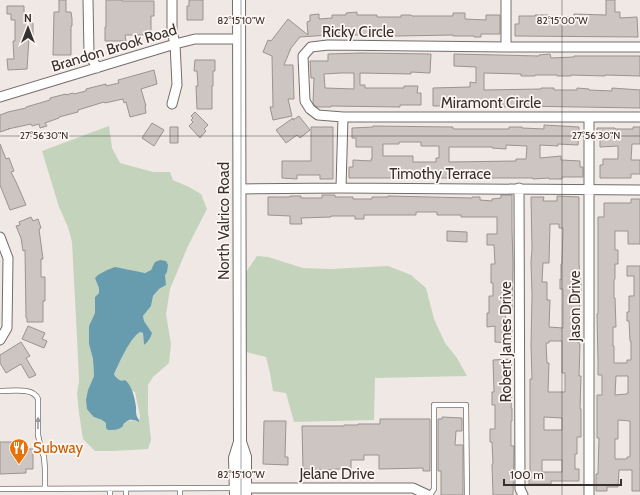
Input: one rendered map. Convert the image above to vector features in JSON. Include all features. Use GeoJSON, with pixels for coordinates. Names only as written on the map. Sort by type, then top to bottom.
{"type":"FeatureCollection","features":[{"type":"Feature","properties":{"kind":"street"},"geometry":{"type":"LineString","coordinates":[[88,0],[88,53],[97,68]]}},
{"type":"Feature","properties":{"kind":"street"},"geometry":{"type":"LineString","coordinates":[[172,0],[172,31],[175,44],[177,85],[172,104]]}},
{"type":"Feature","properties":{"kind":"street","name":"North Valrico Road"},"geometry":{"type":"LineString","coordinates":[[239,0],[240,442],[245,457],[241,492]]}},
{"type":"Feature","properties":{"kind":"street"},"geometry":{"type":"LineString","coordinates":[[506,0],[506,47],[640,47]]}},
{"type":"Feature","properties":{"kind":"street","name":"Brandon Brook Road"},"geometry":{"type":"LineString","coordinates":[[0,97],[195,39],[239,39]]}},
{"type":"Feature","properties":{"kind":"street","name":"Ricky Circle"},"geometry":{"type":"LineString","coordinates":[[343,117],[318,115],[310,109],[305,101],[304,56],[311,47],[328,45],[506,47]]}},
{"type":"Feature","properties":{"kind":"street"},"geometry":{"type":"LineString","coordinates":[[341,188],[343,117]]}},
{"type":"Feature","properties":{"kind":"street","name":"Miramont Circle"},"geometry":{"type":"LineString","coordinates":[[343,117],[640,117]]}},
{"type":"Feature","properties":{"kind":"street","name":"Jason Drive"},"geometry":{"type":"LineString","coordinates":[[588,118],[589,495]]}},
{"type":"Feature","properties":{"kind":"street","name":"Timothy Terrace"},"geometry":{"type":"LineString","coordinates":[[240,189],[520,188],[640,190]]}},
{"type":"Feature","properties":{"kind":"street","name":"Robert James Drive"},"geometry":{"type":"LineString","coordinates":[[520,188],[520,489],[523,495]]}},
{"type":"Feature","properties":{"kind":"street"},"geometry":{"type":"LineString","coordinates":[[0,237],[8,258],[7,328],[0,340]]}},
{"type":"Feature","properties":{"kind":"street","name":"Jelane Drive"},"geometry":{"type":"LineString","coordinates":[[241,492],[337,492],[413,488],[429,495]]}},
{"type":"Feature","properties":{"kind":"lane"},"geometry":{"type":"LineString","coordinates":[[0,391],[28,391],[35,394],[38,399],[38,435],[44,457],[45,489]]}},
{"type":"Feature","properties":{"kind":"lane"},"geometry":{"type":"LineString","coordinates":[[429,495],[434,489],[434,405],[466,405],[467,495]]}},
{"type":"Feature","properties":{"kind":"lane"},"geometry":{"type":"LineString","coordinates":[[180,488],[180,495]]}},
{"type":"Feature","properties":{"kind":"lane"},"geometry":{"type":"LineString","coordinates":[[0,489],[180,488],[241,492]]}},
{"type":"Feature","properties":{"kind":"lane"},"geometry":{"type":"LineString","coordinates":[[29,489],[29,495]]}},
{"type":"Feature","properties":{"kind":"lane"},"geometry":{"type":"LineString","coordinates":[[110,489],[110,495]]}},
{"type":"Feature","properties":{"kind":"lane"},"geometry":{"type":"LineString","coordinates":[[126,489],[126,495]]}},
{"type":"Feature","properties":{"kind":"green space"},"geometry":{"type":"Polygon","coordinates":[[[109,126],[112,148],[120,163],[153,172],[170,172],[173,180],[201,194],[207,209],[188,246],[170,289],[166,314],[171,344],[169,363],[153,377],[148,385],[148,412],[151,440],[148,449],[95,451],[83,439],[77,393],[79,382],[72,242],[68,227],[59,207],[42,151],[109,126]],[[153,267],[148,272],[144,273],[126,269],[99,288],[99,293],[95,297],[95,313],[89,326],[89,344],[93,359],[94,376],[88,390],[94,417],[106,423],[106,428],[124,425],[130,420],[139,422],[140,416],[135,392],[132,391],[127,382],[117,379],[114,374],[125,351],[136,335],[140,332],[143,333],[144,345],[152,333],[144,321],[143,316],[151,306],[153,296],[159,289],[166,285],[153,267]]]}},
{"type":"Feature","properties":{"kind":"green space"},"geometry":{"type":"Polygon","coordinates":[[[257,256],[268,257],[303,268],[331,269],[388,266],[411,275],[426,288],[434,319],[445,343],[457,358],[467,376],[375,378],[374,420],[294,422],[286,393],[273,391],[266,357],[246,352],[244,275],[257,256]]]}},
{"type":"Feature","properties":{"kind":"water"},"geometry":{"type":"Polygon","coordinates":[[[160,260],[166,261],[168,265],[165,275],[166,285],[159,289],[153,296],[151,306],[143,316],[144,321],[152,333],[151,336],[144,345],[143,333],[140,332],[136,335],[125,351],[114,374],[118,379],[125,380],[130,385],[134,396],[136,414],[139,422],[129,420],[120,428],[108,430],[106,428],[106,423],[94,417],[87,409],[86,400],[88,390],[94,376],[93,359],[89,344],[89,326],[95,313],[95,297],[99,293],[99,288],[95,278],[107,270],[115,267],[145,273],[151,270],[155,262],[160,260]]]}},
{"type":"Feature","properties":{"kind":"building"},"geometry":{"type":"Polygon","coordinates":[[[59,0],[66,0],[66,12],[71,12],[71,55],[53,55],[54,12],[59,12],[59,0]]]}},
{"type":"Feature","properties":{"kind":"building"},"geometry":{"type":"Polygon","coordinates":[[[106,0],[154,1],[154,16],[151,16],[151,35],[125,35],[126,41],[105,41],[106,0]]]}},
{"type":"Feature","properties":{"kind":"building"},"geometry":{"type":"Polygon","coordinates":[[[189,0],[203,0],[203,20],[187,20],[187,6],[189,6],[189,0]]]}},
{"type":"Feature","properties":{"kind":"building"},"geometry":{"type":"Polygon","coordinates":[[[606,0],[615,0],[615,12],[620,12],[620,18],[637,17],[638,37],[515,36],[515,24],[519,24],[519,16],[549,15],[574,17],[574,14],[606,15],[606,0]]]}},
{"type":"Feature","properties":{"kind":"building"},"geometry":{"type":"Polygon","coordinates":[[[7,6],[24,6],[24,16],[27,16],[27,23],[33,23],[33,38],[29,38],[27,69],[8,70],[7,59],[14,59],[13,41],[15,41],[15,20],[11,20],[11,14],[7,14],[7,6]]]}},
{"type":"Feature","properties":{"kind":"building"},"geometry":{"type":"Polygon","coordinates":[[[357,12],[357,15],[377,15],[377,17],[401,17],[401,15],[453,16],[453,13],[465,13],[465,19],[486,20],[486,15],[500,15],[500,34],[481,34],[481,37],[453,35],[356,35],[329,37],[329,35],[300,37],[291,48],[284,65],[293,65],[294,99],[288,99],[292,116],[273,120],[270,107],[273,107],[272,56],[263,52],[268,40],[271,41],[288,19],[308,35],[307,22],[310,21],[310,15],[319,14],[319,19],[332,18],[332,15],[346,15],[346,13],[357,12]]]}},
{"type":"Feature","properties":{"kind":"building"},"geometry":{"type":"Polygon","coordinates":[[[328,54],[431,54],[430,73],[360,73],[360,85],[365,85],[365,88],[404,88],[404,86],[418,86],[417,93],[421,93],[421,105],[400,105],[400,107],[317,107],[313,103],[314,78],[311,78],[310,61],[328,61],[328,54]],[[354,73],[324,74],[325,88],[354,89],[354,73]]]}},
{"type":"Feature","properties":{"kind":"building"},"geometry":{"type":"Polygon","coordinates":[[[454,54],[539,56],[550,54],[551,58],[574,56],[640,56],[640,76],[521,76],[521,74],[484,73],[484,90],[554,88],[554,90],[577,90],[577,88],[612,91],[612,88],[640,90],[640,108],[518,106],[502,108],[488,106],[433,106],[433,88],[470,87],[470,82],[476,83],[476,67],[454,66],[454,54]]]}},
{"type":"Feature","properties":{"kind":"building"},"geometry":{"type":"Polygon","coordinates":[[[195,60],[215,60],[215,71],[213,71],[212,86],[212,109],[197,109],[196,86],[198,86],[197,71],[194,71],[195,60]]]}},
{"type":"Feature","properties":{"kind":"building"},"geometry":{"type":"Polygon","coordinates":[[[154,70],[157,84],[141,89],[146,106],[146,113],[130,117],[126,102],[124,103],[123,99],[104,102],[78,110],[78,112],[59,117],[45,123],[47,126],[40,128],[39,124],[32,126],[31,124],[0,132],[0,115],[50,100],[50,98],[86,91],[86,89],[106,84],[106,86],[119,83],[118,80],[154,70]]]}},
{"type":"Feature","properties":{"kind":"building"},"geometry":{"type":"Polygon","coordinates":[[[195,112],[208,125],[204,129],[206,131],[200,138],[189,126],[193,122],[191,120],[193,118],[191,116],[195,112]]]}},
{"type":"Feature","properties":{"kind":"building"},"geometry":{"type":"Polygon","coordinates":[[[299,116],[310,130],[300,138],[297,135],[286,143],[276,130],[293,118],[293,120],[299,116]]]}},
{"type":"Feature","properties":{"kind":"building"},"geometry":{"type":"Polygon","coordinates":[[[152,123],[164,130],[154,146],[142,138],[152,123]]]}},
{"type":"Feature","properties":{"kind":"building"},"geometry":{"type":"Polygon","coordinates":[[[544,125],[579,127],[578,145],[540,145],[540,158],[561,156],[561,160],[580,161],[580,167],[583,167],[583,177],[562,177],[562,179],[349,178],[349,167],[353,167],[353,160],[371,161],[372,159],[372,147],[356,147],[356,138],[352,138],[352,128],[373,126],[453,127],[453,129],[509,129],[509,127],[522,127],[544,129],[544,125]],[[399,142],[399,144],[383,144],[383,156],[413,156],[413,162],[436,162],[436,158],[439,158],[439,146],[421,146],[421,142],[399,142]],[[506,145],[506,149],[492,147],[449,147],[449,162],[516,161],[516,159],[526,159],[527,146],[506,145]]]}},
{"type":"Feature","properties":{"kind":"building"},"geometry":{"type":"Polygon","coordinates":[[[170,127],[178,127],[178,143],[170,143],[170,127]]]}},
{"type":"Feature","properties":{"kind":"building"},"geometry":{"type":"Polygon","coordinates":[[[311,127],[333,127],[333,179],[320,179],[320,175],[297,175],[297,179],[282,178],[282,161],[311,161],[311,127]]]}},
{"type":"Feature","properties":{"kind":"building"},"geometry":{"type":"Polygon","coordinates":[[[633,127],[640,127],[640,144],[632,144],[631,160],[640,160],[640,174],[631,174],[631,178],[600,178],[600,165],[603,165],[603,159],[618,159],[618,146],[600,147],[600,139],[597,140],[597,128],[633,129],[633,127]]]}},
{"type":"Feature","properties":{"kind":"building"},"geometry":{"type":"Polygon","coordinates":[[[0,144],[6,159],[9,158],[14,171],[11,172],[26,205],[10,210],[0,185],[0,144]]]}},
{"type":"Feature","properties":{"kind":"building"},"geometry":{"type":"Polygon","coordinates":[[[322,195],[353,197],[353,199],[372,199],[372,197],[388,196],[480,197],[480,200],[492,201],[492,199],[501,198],[501,195],[512,195],[512,310],[505,309],[506,329],[512,330],[511,343],[495,342],[495,326],[487,327],[489,296],[493,296],[491,264],[495,264],[494,245],[487,245],[487,234],[497,234],[497,217],[461,217],[461,215],[437,215],[437,212],[416,212],[416,215],[364,215],[364,219],[355,219],[355,216],[301,218],[302,224],[290,224],[290,216],[268,215],[268,197],[301,196],[301,198],[322,198],[322,195]]]}},
{"type":"Feature","properties":{"kind":"building"},"geometry":{"type":"Polygon","coordinates":[[[557,196],[579,197],[579,263],[581,292],[579,376],[581,376],[581,437],[577,437],[575,469],[579,469],[579,481],[551,481],[551,484],[529,484],[530,379],[532,379],[531,197],[544,197],[543,201],[557,201],[557,196]],[[550,224],[549,263],[543,263],[542,282],[547,282],[547,300],[550,300],[549,327],[563,328],[563,289],[560,289],[560,279],[561,280],[563,228],[559,228],[559,224],[550,224]],[[549,341],[549,343],[546,343],[547,363],[549,363],[548,392],[565,392],[565,373],[562,373],[562,341],[549,341]],[[544,417],[544,430],[562,430],[562,418],[544,417]],[[542,460],[542,472],[562,472],[562,460],[542,460]]]}},
{"type":"Feature","properties":{"kind":"building"},"geometry":{"type":"Polygon","coordinates":[[[631,199],[640,199],[640,244],[628,244],[628,231],[615,231],[615,250],[618,250],[618,264],[615,264],[614,280],[616,327],[613,327],[613,346],[614,363],[627,363],[627,360],[631,360],[631,341],[629,321],[627,321],[627,312],[629,312],[629,296],[634,296],[634,276],[627,276],[627,266],[640,266],[640,491],[632,491],[632,470],[619,470],[618,487],[607,487],[607,491],[596,491],[599,438],[597,438],[597,395],[602,395],[602,375],[598,375],[598,217],[604,217],[604,203],[631,203],[631,199]],[[616,376],[615,395],[627,394],[628,376],[616,376]],[[618,420],[618,439],[615,439],[615,459],[627,459],[627,457],[630,457],[630,421],[618,420]]]}},
{"type":"Feature","properties":{"kind":"building"},"geometry":{"type":"Polygon","coordinates":[[[31,217],[33,221],[38,219],[41,228],[39,229],[43,259],[41,259],[41,277],[45,277],[43,322],[27,322],[26,318],[25,250],[23,251],[21,238],[16,226],[20,225],[19,222],[31,217]]]}},
{"type":"Feature","properties":{"kind":"building"},"geometry":{"type":"Polygon","coordinates":[[[447,231],[467,232],[467,242],[447,241],[447,231]]]}},
{"type":"Feature","properties":{"kind":"building"},"geometry":{"type":"Polygon","coordinates":[[[28,326],[45,333],[42,339],[47,341],[44,348],[22,339],[28,326]]]}},
{"type":"Feature","properties":{"kind":"building"},"geometry":{"type":"Polygon","coordinates":[[[21,342],[30,356],[26,358],[36,375],[29,378],[21,364],[6,373],[0,363],[0,355],[21,342]]]}},
{"type":"Feature","properties":{"kind":"building"},"geometry":{"type":"Polygon","coordinates":[[[511,359],[511,446],[514,446],[513,495],[493,495],[492,442],[490,442],[490,429],[495,429],[495,405],[492,405],[492,392],[494,392],[493,360],[511,359]]]}},
{"type":"Feature","properties":{"kind":"building"},"geometry":{"type":"Polygon","coordinates":[[[442,417],[462,418],[462,431],[456,431],[455,445],[463,445],[463,495],[441,495],[441,471],[438,471],[438,419],[442,419],[442,417]]]}},
{"type":"Feature","properties":{"kind":"building"},"geometry":{"type":"Polygon","coordinates":[[[380,419],[430,419],[430,471],[423,471],[423,468],[379,469],[379,455],[364,455],[364,460],[351,460],[351,469],[303,469],[302,426],[380,424],[380,419]]]}},
{"type":"Feature","properties":{"kind":"building"},"geometry":{"type":"Polygon","coordinates":[[[264,421],[286,421],[285,457],[288,457],[288,465],[263,464],[264,421]]]}},
{"type":"Feature","properties":{"kind":"building"},"geometry":{"type":"Polygon","coordinates":[[[0,442],[12,442],[12,449],[33,449],[33,469],[26,469],[26,473],[0,474],[0,442]]]}},
{"type":"Feature","properties":{"kind":"place","name":"Subway"},"geometry":{"type":"Point","coordinates":[19,465]}}]}
